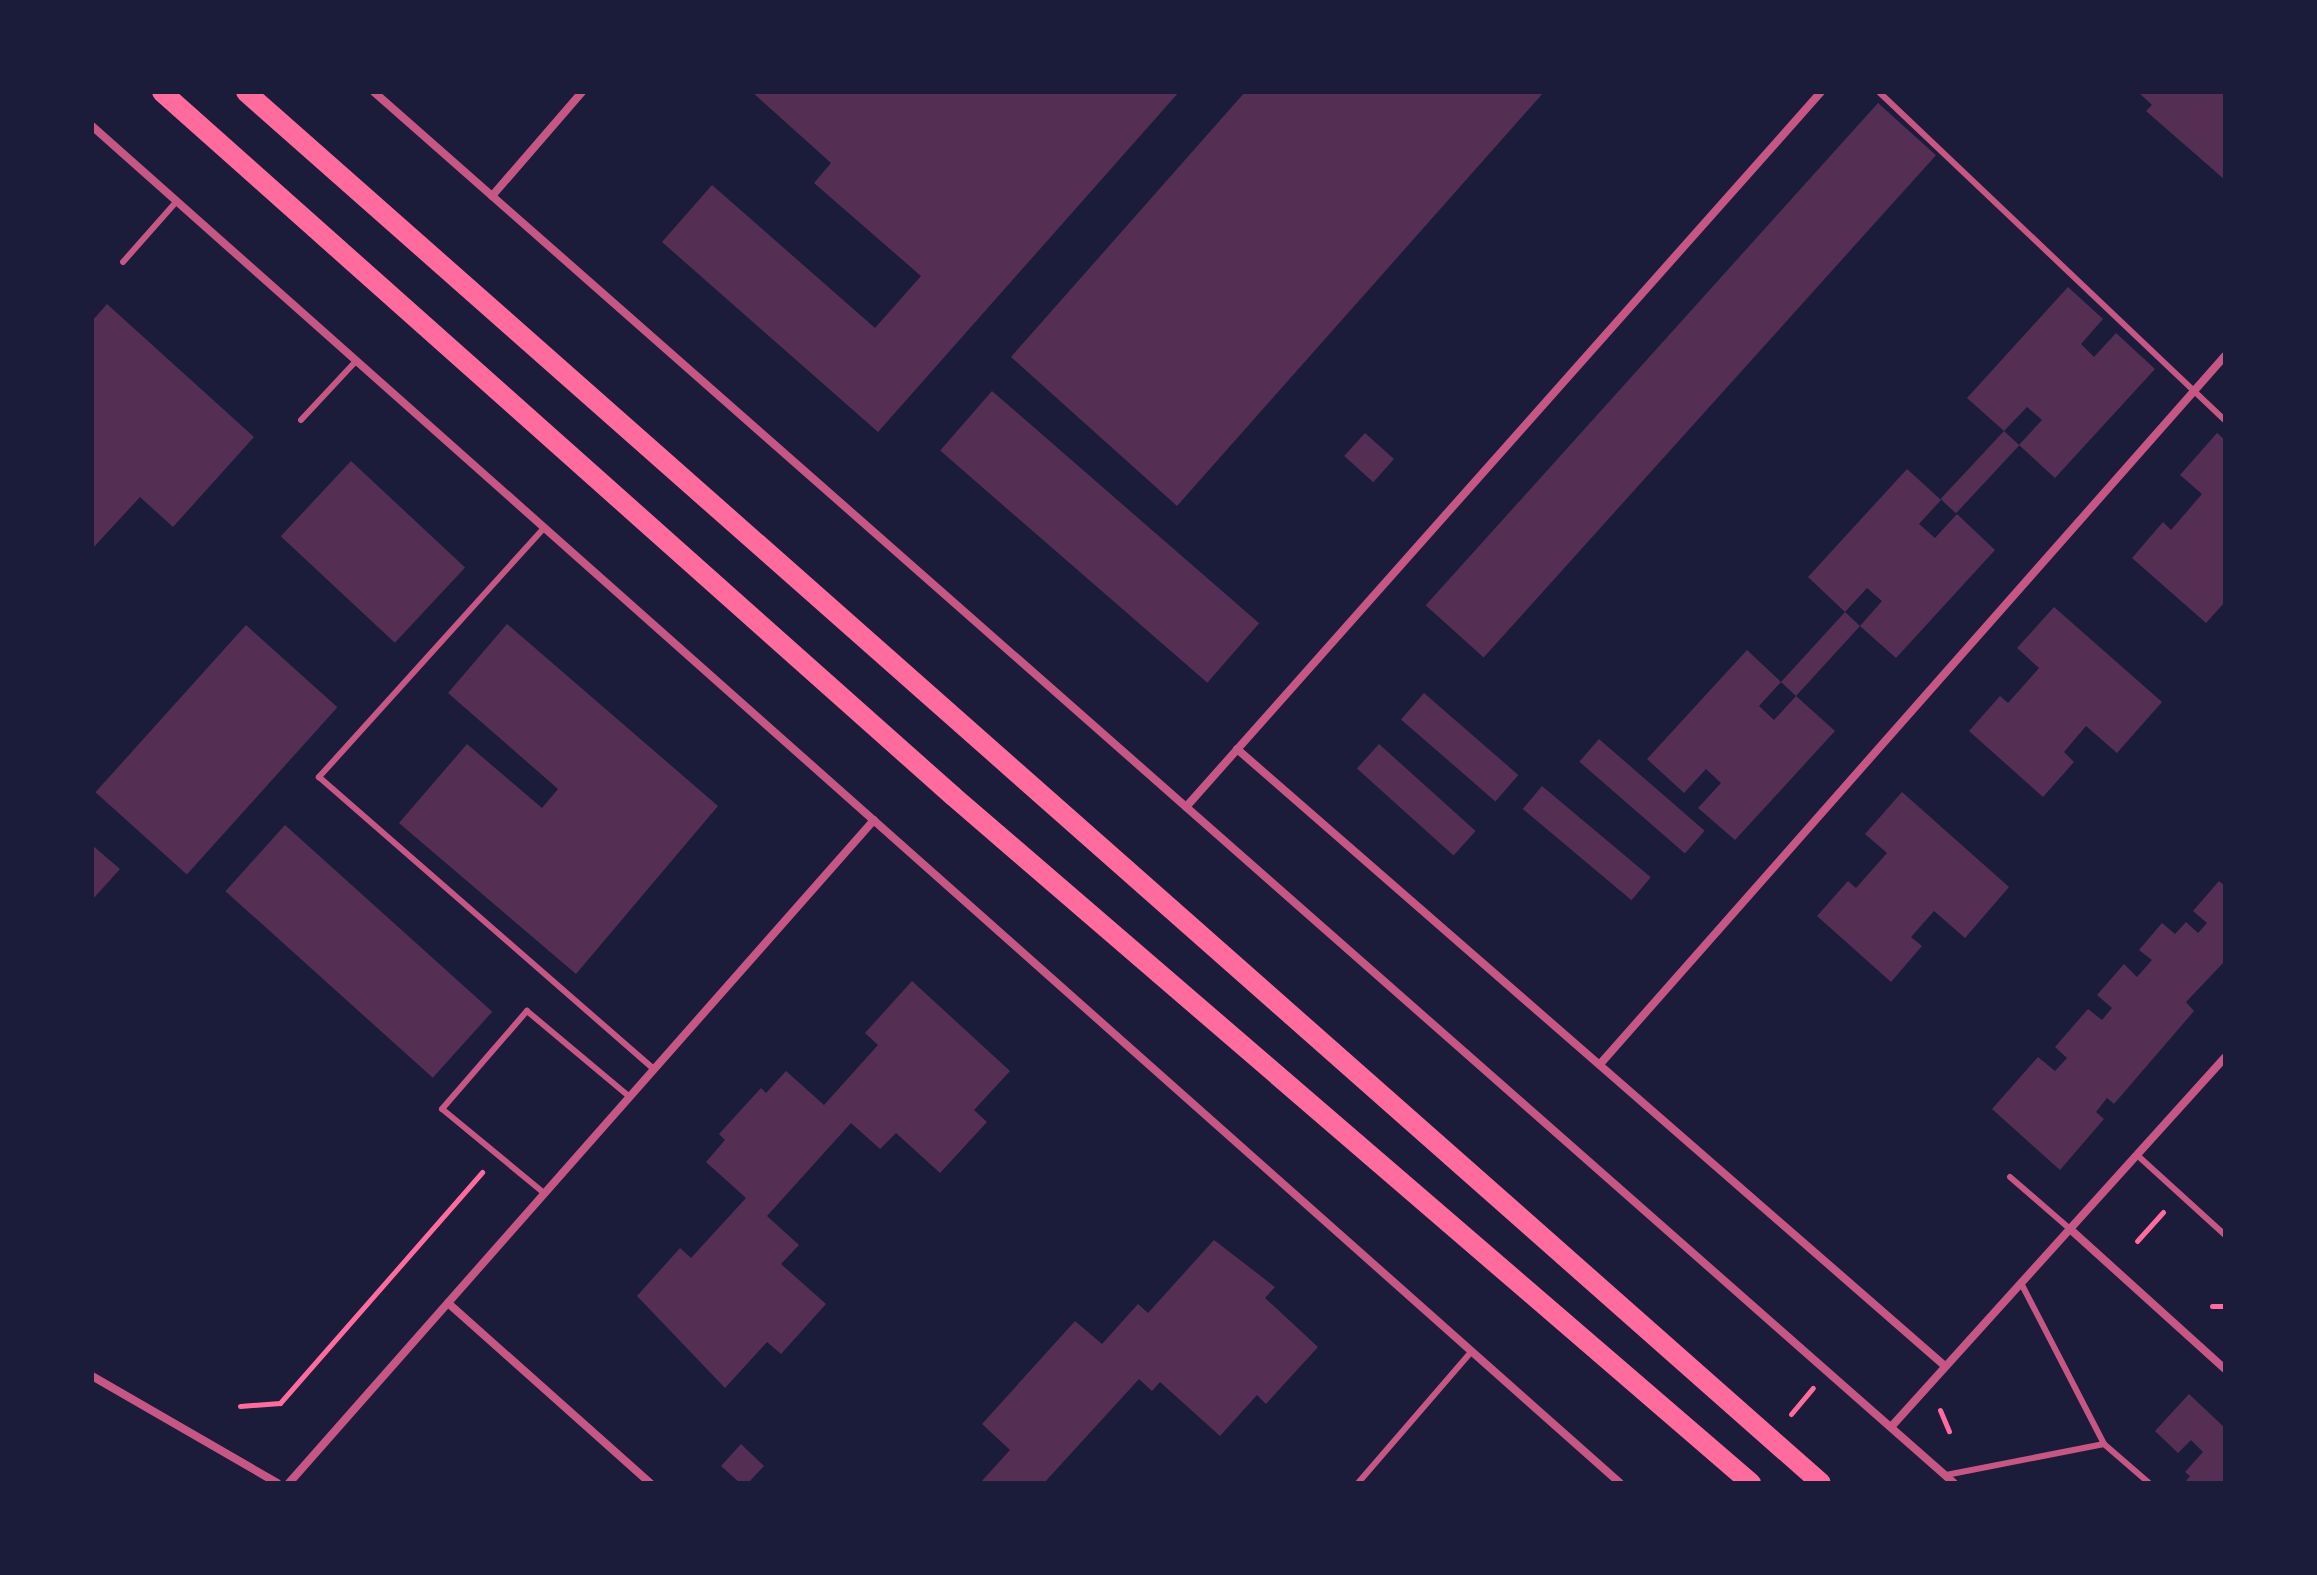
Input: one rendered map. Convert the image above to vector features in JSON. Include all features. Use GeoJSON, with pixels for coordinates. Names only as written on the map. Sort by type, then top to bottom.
{"type":"FeatureCollection","features":[{"type":"Feature","properties":{"kind":"main road"},"geometry":{"type":"LineString","coordinates":[[162,92],[953,796],[1751,1483]]}},
{"type":"Feature","properties":{"kind":"main road"},"geometry":{"type":"LineString","coordinates":[[246,92],[1821,1483]]}},
{"type":"Feature","properties":{"kind":"street"},"geometry":{"type":"LineString","coordinates":[[374,92],[1954,1483]]}},
{"type":"Feature","properties":{"kind":"street"},"geometry":{"type":"LineString","coordinates":[[492,196],[582,92]]}},
{"type":"Feature","properties":{"kind":"street"},"geometry":{"type":"LineString","coordinates":[[1186,807],[1821,92]]}},
{"type":"Feature","properties":{"kind":"street"},"geometry":{"type":"LineString","coordinates":[[92,126],[1620,1483]]}},
{"type":"Feature","properties":{"kind":"street"},"geometry":{"type":"LineString","coordinates":[[1601,1063],[2225,356]]}},
{"type":"Feature","properties":{"kind":"street"},"geometry":{"type":"LineString","coordinates":[[1237,749],[1601,1063],[1945,1366]]}},
{"type":"Feature","properties":{"kind":"street"},"geometry":{"type":"LineString","coordinates":[[289,1483],[874,820]]}},
{"type":"Feature","properties":{"kind":"street"},"geometry":{"type":"LineString","coordinates":[[1891,1427],[2225,1057]]}},
{"type":"Feature","properties":{"kind":"street"},"geometry":{"type":"LineString","coordinates":[[2070,1229],[2225,1369]]}},
{"type":"Feature","properties":{"kind":"street"},"geometry":{"type":"LineString","coordinates":[[448,1303],[650,1483]]}},
{"type":"Feature","properties":{"kind":"street"},"geometry":{"type":"LineString","coordinates":[[92,1376],[277,1483]]}},
{"type":"Feature","properties":{"kind":"lane"},"geometry":{"type":"LineString","coordinates":[[1879,92],[2225,420]]}},
{"type":"Feature","properties":{"kind":"lane"},"geometry":{"type":"LineString","coordinates":[[123,262],[177,201]]}},
{"type":"Feature","properties":{"kind":"lane"},"geometry":{"type":"LineString","coordinates":[[301,420],[356,361]]}},
{"type":"Feature","properties":{"kind":"lane"},"geometry":{"type":"LineString","coordinates":[[544,528],[319,777],[654,1069]]}},
{"type":"Feature","properties":{"kind":"lane"},"geometry":{"type":"LineString","coordinates":[[544,1193],[496,1157],[442,1109],[527,1011],[630,1097]]}},
{"type":"Feature","properties":{"kind":"lane"},"geometry":{"type":"LineString","coordinates":[[2137,1155],[2225,1235]]}},
{"type":"Feature","properties":{"kind":"lane"},"geometry":{"type":"LineString","coordinates":[[2010,1177],[2070,1229]]}},
{"type":"Feature","properties":{"kind":"lane"},"geometry":{"type":"LineString","coordinates":[[2021,1283],[2104,1444],[2149,1483]]}},
{"type":"Feature","properties":{"kind":"lane"},"geometry":{"type":"LineString","coordinates":[[1358,1483],[1472,1351]]}},
{"type":"Feature","properties":{"kind":"lane"},"geometry":{"type":"LineString","coordinates":[[1946,1475],[2104,1444]]}},
{"type":"Feature","properties":{"kind":"path"},"geometry":{"type":"LineString","coordinates":[[240,1406],[280,1403],[496,1157]]}},
{"type":"Feature","properties":{"kind":"path"},"geometry":{"type":"LineString","coordinates":[[2212,1306],[2225,1306]]}},
{"type":"Feature","properties":{"kind":"path"},"geometry":{"type":"LineString","coordinates":[[1781,1425],[1814,1388]]}},
{"type":"Feature","properties":{"kind":"path"},"geometry":{"type":"LineString","coordinates":[[1940,1410],[1949,1431]]}},
{"type":"Feature","properties":{"kind":"building"},"geometry":{"type":"Polygon","coordinates":[[[752,92],[1179,92],[878,432],[662,242],[712,185],[875,328],[921,276],[814,183],[831,163],[752,92]]]}},
{"type":"Feature","properties":{"kind":"building"},"geometry":{"type":"Polygon","coordinates":[[[1245,92],[1544,92],[1177,506],[1011,357],[1245,92]]]}},
{"type":"Feature","properties":{"kind":"building"},"geometry":{"type":"Polygon","coordinates":[[[2138,92],[2225,92],[2225,180],[2146,111],[2152,105],[2138,92]]]}},
{"type":"Feature","properties":{"kind":"building"},"geometry":{"type":"Polygon","coordinates":[[[1878,103],[1936,155],[1484,658],[1426,605],[1878,103]]]}},
{"type":"Feature","properties":{"kind":"building"},"geometry":{"type":"Polygon","coordinates":[[[2068,287],[2103,319],[2081,344],[2094,357],[2116,333],[2155,369],[2055,478],[2019,445],[2042,420],[2027,407],[2004,431],[1967,398],[2068,287]]]}},
{"type":"Feature","properties":{"kind":"building"},"geometry":{"type":"Polygon","coordinates":[[[107,304],[254,437],[173,527],[140,497],[92,549],[92,321],[107,304]]]}},
{"type":"Feature","properties":{"kind":"building"},"geometry":{"type":"Polygon","coordinates":[[[992,391],[1259,623],[1207,683],[940,451],[992,391]]]}},
{"type":"Feature","properties":{"kind":"building"},"geometry":{"type":"Polygon","coordinates":[[[2004,431],[2019,445],[1956,513],[1941,499],[2004,431]]]}},
{"type":"Feature","properties":{"kind":"building"},"geometry":{"type":"Polygon","coordinates":[[[1365,433],[1394,459],[1373,482],[1344,456],[1365,433]]]}},
{"type":"Feature","properties":{"kind":"building"},"geometry":{"type":"Polygon","coordinates":[[[2217,433],[2225,440],[2225,602],[2206,623],[2132,558],[2163,522],[2171,530],[2202,494],[2180,475],[2217,433]]]}},
{"type":"Feature","properties":{"kind":"building"},"geometry":{"type":"Polygon","coordinates":[[[351,461],[465,567],[395,643],[281,536],[351,461]]]}},
{"type":"Feature","properties":{"kind":"building"},"geometry":{"type":"Polygon","coordinates":[[[1907,469],[1941,500],[1919,524],[1935,538],[1957,514],[1995,550],[1896,658],[1860,626],[1882,601],[1867,588],[1845,612],[1808,577],[1907,469]]]}},
{"type":"Feature","properties":{"kind":"building"},"geometry":{"type":"Polygon","coordinates":[[[2054,607],[2162,702],[2117,753],[2086,726],[2064,752],[2074,762],[2043,797],[1969,731],[2000,696],[2008,703],[2039,668],[2017,648],[2054,607]]]}},
{"type":"Feature","properties":{"kind":"building"},"geometry":{"type":"Polygon","coordinates":[[[1845,612],[1860,626],[1796,696],[1781,682],[1845,612]]]}},
{"type":"Feature","properties":{"kind":"building"},"geometry":{"type":"Polygon","coordinates":[[[507,624],[718,806],[576,974],[399,823],[467,744],[542,808],[558,789],[448,693],[507,624]]]}},
{"type":"Feature","properties":{"kind":"building"},"geometry":{"type":"Polygon","coordinates":[[[246,625],[337,707],[187,875],[95,792],[246,625]]]}},
{"type":"Feature","properties":{"kind":"building"},"geometry":{"type":"Polygon","coordinates":[[[1747,650],[1781,682],[1759,706],[1774,720],[1796,696],[1835,731],[1735,840],[1698,808],[1721,783],[1706,769],[1684,793],[1647,759],[1747,650]]]}},
{"type":"Feature","properties":{"kind":"building"},"geometry":{"type":"Polygon","coordinates":[[[1424,693],[1518,775],[1495,801],[1401,719],[1424,693]]]}},
{"type":"Feature","properties":{"kind":"building"},"geometry":{"type":"Polygon","coordinates":[[[1599,739],[1705,831],[1685,853],[1579,762],[1599,739]]]}},
{"type":"Feature","properties":{"kind":"building"},"geometry":{"type":"Polygon","coordinates":[[[1379,744],[1476,831],[1454,856],[1357,769],[1379,744]]]}},
{"type":"Feature","properties":{"kind":"building"},"geometry":{"type":"Polygon","coordinates":[[[1542,786],[1651,877],[1631,900],[1523,809],[1542,786]]]}},
{"type":"Feature","properties":{"kind":"building"},"geometry":{"type":"Polygon","coordinates":[[[1902,792],[2009,887],[1965,938],[1934,911],[1911,937],[1922,946],[1891,982],[1817,916],[1848,881],[1856,888],[1887,853],[1865,834],[1902,792]]]}},
{"type":"Feature","properties":{"kind":"building"},"geometry":{"type":"Polygon","coordinates":[[[285,825],[492,1012],[433,1078],[225,891],[285,825]]]}},
{"type":"Feature","properties":{"kind":"building"},"geometry":{"type":"Polygon","coordinates":[[[92,845],[120,869],[92,900],[92,845]]]}},
{"type":"Feature","properties":{"kind":"building"},"geometry":{"type":"Polygon","coordinates":[[[2219,881],[2225,886],[2225,961],[2186,1002],[2194,1011],[2114,1104],[2107,1098],[2096,1112],[2104,1119],[2060,1170],[1992,1109],[2038,1057],[2055,1071],[2067,1058],[2055,1047],[2088,1009],[2102,1020],[2112,1008],[2097,995],[2124,964],[2137,977],[2152,960],[2139,950],[2162,923],[2175,934],[2186,922],[2198,933],[2207,923],[2193,911],[2219,881]]]}},
{"type":"Feature","properties":{"kind":"building"},"geometry":{"type":"Polygon","coordinates":[[[912,981],[1010,1071],[974,1110],[987,1122],[940,1173],[896,1133],[880,1149],[851,1123],[767,1216],[799,1245],[781,1264],[826,1304],[781,1354],[767,1342],[725,1388],[637,1296],[680,1248],[691,1258],[746,1198],[706,1162],[725,1140],[719,1134],[761,1088],[766,1093],[786,1071],[824,1105],[878,1045],[865,1033],[912,981]]]}},
{"type":"Feature","properties":{"kind":"building"},"geometry":{"type":"Polygon","coordinates":[[[1214,1240],[1275,1287],[1265,1298],[1318,1347],[1266,1404],[1257,1395],[1220,1436],[1160,1382],[1152,1391],[1139,1379],[1044,1483],[980,1483],[1010,1450],[982,1424],[1075,1321],[1102,1344],[1138,1304],[1148,1313],[1214,1240]]]}},
{"type":"Feature","properties":{"kind":"building"},"geometry":{"type":"Polygon","coordinates":[[[2189,1394],[2225,1428],[2225,1483],[2184,1483],[2190,1476],[2185,1472],[2203,1452],[2191,1440],[2178,1453],[2155,1431],[2189,1394]]]}},
{"type":"Feature","properties":{"kind":"building"},"geometry":{"type":"Polygon","coordinates":[[[741,1444],[764,1466],[748,1483],[740,1483],[721,1466],[741,1444]]]}}]}
